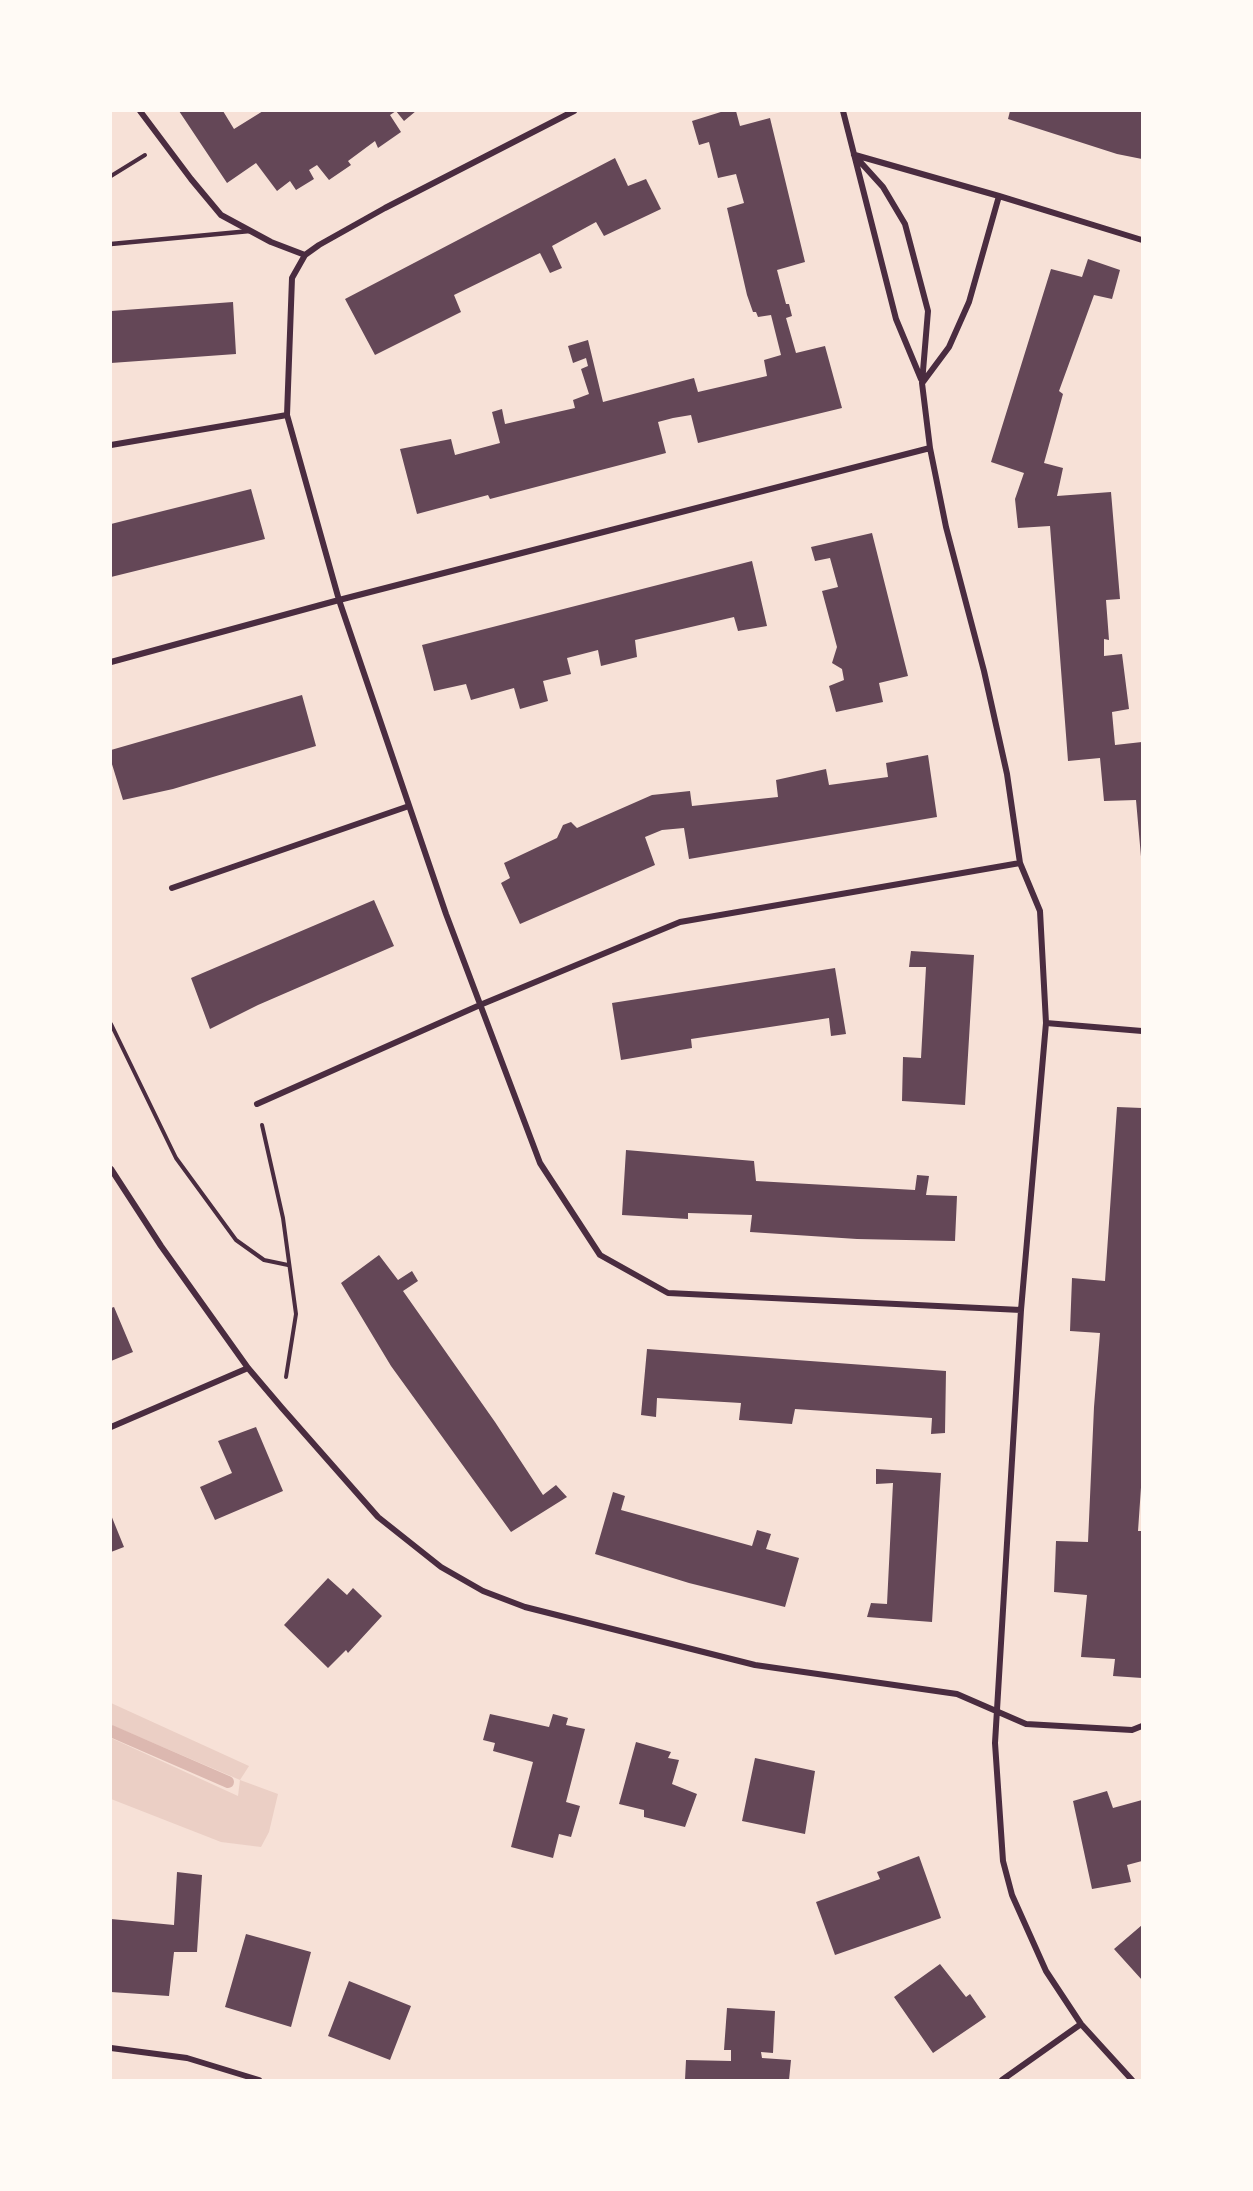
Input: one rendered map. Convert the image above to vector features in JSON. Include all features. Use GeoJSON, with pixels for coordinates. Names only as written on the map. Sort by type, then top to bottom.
{"type":"FeatureCollection","features":[{"type":"Feature","properties":{"kind":"street"},"geometry":{"type":"LineString","coordinates":[[140,111],[222,215],[271,242],[305,255]]}},
{"type":"Feature","properties":{"kind":"street"},"geometry":{"type":"LineString","coordinates":[[574,111],[385,208],[305,255],[292,278],[287,415],[339,600],[480,1005],[540,1163],[600,1255],[668,1293],[1021,1310]]}},
{"type":"Feature","properties":{"kind":"street"},"geometry":{"type":"LineString","coordinates":[[843,111],[896,319],[922,383]]}},
{"type":"Feature","properties":{"kind":"street"},"geometry":{"type":"LineString","coordinates":[[854,155],[999,195],[1142,240]]}},
{"type":"Feature","properties":{"kind":"street"},"geometry":{"type":"LineString","coordinates":[[854,155],[883,187],[905,224],[928,311],[922,383],[930,448],[946,527],[987,682],[1006,774],[1020,863],[1040,911],[1046,981],[1046,1023],[1021,1310],[995,1743],[1003,1862],[1012,1895],[1046,1971],[1081,2024],[1132,2080]]}},
{"type":"Feature","properties":{"kind":"street"},"geometry":{"type":"LineString","coordinates":[[922,383],[949,347],[969,302],[999,195]]}},
{"type":"Feature","properties":{"kind":"street"},"geometry":{"type":"LineString","coordinates":[[111,445],[287,415]]}},
{"type":"Feature","properties":{"kind":"street"},"geometry":{"type":"LineString","coordinates":[[111,662],[339,600],[930,448]]}},
{"type":"Feature","properties":{"kind":"street"},"geometry":{"type":"LineString","coordinates":[[172,888],[409,806]]}},
{"type":"Feature","properties":{"kind":"street"},"geometry":{"type":"LineString","coordinates":[[257,1104],[480,1005],[680,922],[1020,863]]}},
{"type":"Feature","properties":{"kind":"street"},"geometry":{"type":"LineString","coordinates":[[1046,1023],[1142,1031]]}},
{"type":"Feature","properties":{"kind":"street"},"geometry":{"type":"LineString","coordinates":[[111,1169],[161,1246],[248,1368],[378,1517],[441,1567],[483,1591],[525,1607],[755,1665],[957,1694],[1026,1724],[1132,1730],[1142,1726]]}},
{"type":"Feature","properties":{"kind":"street"},"geometry":{"type":"LineString","coordinates":[[111,1427],[248,1368]]}},
{"type":"Feature","properties":{"kind":"street"},"geometry":{"type":"LineString","coordinates":[[1002,2080],[1081,2024]]}},
{"type":"Feature","properties":{"kind":"street"},"geometry":{"type":"LineString","coordinates":[[111,2048],[187,2058],[259,2080]]}},
{"type":"Feature","properties":{"kind":"lane"},"geometry":{"type":"LineString","coordinates":[[111,244],[250,231]]}},
{"type":"Feature","properties":{"kind":"path"},"geometry":{"type":"LineString","coordinates":[[111,176],[164,143]]}},
{"type":"Feature","properties":{"kind":"path"},"geometry":{"type":"LineString","coordinates":[[111,1024],[176,1158],[236,1240],[264,1260],[288,1265]]}},
{"type":"Feature","properties":{"kind":"path"},"geometry":{"type":"LineString","coordinates":[[257,1104],[276,1184],[296,1314],[282,1408]]}},
{"type":"Feature","properties":{"kind":"shaded area"},"geometry":{"type":"Polygon","coordinates":[[[111,1703],[249,1766],[240,1780],[111,1725],[111,1703]]]}},
{"type":"Feature","properties":{"kind":"shaded area"},"geometry":{"type":"Polygon","coordinates":[[[111,1738],[238,1796],[240,1780],[278,1794],[269,1832],[261,1847],[221,1842],[111,1799],[111,1738]]]}},
{"type":"Feature","properties":{"kind":"building"},"geometry":{"type":"Polygon","coordinates":[[[179,111],[223,111],[234,129],[263,111],[396,111],[390,115],[401,132],[378,148],[375,141],[348,161],[351,165],[329,180],[317,165],[309,170],[314,179],[296,190],[290,181],[277,191],[256,163],[227,183],[179,111]]]}},
{"type":"Feature","properties":{"kind":"building"},"geometry":{"type":"Polygon","coordinates":[[[396,111],[416,111],[404,121],[396,111]]]}},
{"type":"Feature","properties":{"kind":"building"},"geometry":{"type":"Polygon","coordinates":[[[724,111],[736,111],[740,126],[770,118],[805,262],[777,270],[786,304],[789,304],[792,316],[786,318],[796,353],[825,346],[842,408],[698,443],[691,415],[673,418],[658,422],[666,453],[490,499],[488,495],[417,514],[400,449],[451,439],[455,455],[500,443],[492,412],[502,409],[505,424],[575,408],[573,400],[589,394],[581,369],[588,366],[586,358],[573,363],[568,346],[588,340],[603,402],[694,378],[698,392],[767,376],[764,360],[781,355],[771,315],[758,317],[756,312],[753,312],[747,295],[727,208],[744,203],[736,174],[718,178],[709,142],[699,145],[692,121],[724,111]]]}},
{"type":"Feature","properties":{"kind":"building"},"geometry":{"type":"Polygon","coordinates":[[[1010,111],[1142,111],[1142,159],[1117,154],[1008,119],[1010,111]]]}},
{"type":"Feature","properties":{"kind":"building"},"geometry":{"type":"Polygon","coordinates":[[[615,158],[628,186],[646,179],[661,209],[604,236],[596,222],[552,246],[562,268],[550,273],[540,253],[454,295],[461,312],[375,355],[345,299],[615,158]]]}},
{"type":"Feature","properties":{"kind":"building"},"geometry":{"type":"Polygon","coordinates":[[[1088,259],[1120,270],[1112,299],[1094,295],[1059,391],[1063,394],[1044,463],[1063,468],[1057,496],[1111,492],[1120,599],[1106,600],[1109,640],[1104,639],[1104,656],[1122,654],[1129,709],[1112,712],[1115,745],[1142,742],[1142,868],[1136,800],[1104,801],[1100,758],[1068,761],[1050,526],[1018,528],[1015,499],[1024,473],[991,462],[1051,269],[1082,277],[1088,259]]]}},
{"type":"Feature","properties":{"kind":"building"},"geometry":{"type":"Polygon","coordinates":[[[233,302],[236,354],[111,363],[111,311],[233,302]]]}},
{"type":"Feature","properties":{"kind":"building"},"geometry":{"type":"Polygon","coordinates":[[[251,489],[265,539],[111,577],[111,524],[251,489]]]}},
{"type":"Feature","properties":{"kind":"building"},"geometry":{"type":"Polygon","coordinates":[[[872,533],[908,676],[879,683],[883,702],[836,712],[829,686],[844,680],[842,669],[832,663],[837,647],[822,591],[838,587],[830,558],[815,561],[811,547],[872,533]]]}},
{"type":"Feature","properties":{"kind":"building"},"geometry":{"type":"Polygon","coordinates":[[[752,561],[767,626],[738,631],[734,617],[635,640],[637,657],[601,666],[598,650],[567,658],[571,674],[543,681],[548,701],[520,709],[514,688],[471,700],[466,684],[434,691],[422,645],[752,561]]]}},
{"type":"Feature","properties":{"kind":"building"},"geometry":{"type":"Polygon","coordinates":[[[302,695],[316,746],[173,789],[123,800],[111,761],[111,750],[302,695]]]}},
{"type":"Feature","properties":{"kind":"building"},"geometry":{"type":"Polygon","coordinates":[[[928,755],[937,817],[689,859],[684,828],[662,830],[645,837],[655,865],[520,924],[501,883],[510,878],[504,863],[557,838],[563,825],[571,822],[577,828],[652,795],[690,791],[692,806],[778,797],[776,780],[826,769],[829,785],[888,777],[886,763],[928,755]]]}},
{"type":"Feature","properties":{"kind":"building"},"geometry":{"type":"Polygon","coordinates":[[[374,900],[394,946],[258,1005],[210,1029],[191,978],[374,900]]]}},
{"type":"Feature","properties":{"kind":"building"},"geometry":{"type":"Polygon","coordinates":[[[911,951],[974,955],[965,1105],[902,1101],[903,1057],[921,1058],[926,967],[909,967],[911,951]]]}},
{"type":"Feature","properties":{"kind":"building"},"geometry":{"type":"Polygon","coordinates":[[[835,968],[846,1034],[831,1036],[829,1018],[691,1039],[692,1048],[621,1060],[612,1003],[835,968]]]}},
{"type":"Feature","properties":{"kind":"building"},"geometry":{"type":"Polygon","coordinates":[[[1117,1107],[1142,1108],[1142,1473],[1138,1531],[1142,1531],[1142,1678],[1113,1676],[1115,1659],[1081,1657],[1087,1595],[1054,1592],[1056,1541],[1088,1542],[1100,1333],[1070,1331],[1072,1278],[1105,1281],[1117,1107]]]}},
{"type":"Feature","properties":{"kind":"building"},"geometry":{"type":"Polygon","coordinates":[[[626,1150],[754,1161],[756,1181],[915,1190],[917,1175],[929,1176],[926,1195],[957,1196],[955,1241],[857,1239],[750,1232],[752,1215],[688,1213],[688,1219],[622,1215],[626,1150]]]}},
{"type":"Feature","properties":{"kind":"building"},"geometry":{"type":"Polygon","coordinates":[[[379,1255],[398,1280],[412,1271],[418,1281],[403,1291],[543,1495],[556,1485],[567,1497],[511,1532],[391,1366],[341,1283],[379,1255]]]}},
{"type":"Feature","properties":{"kind":"building"},"geometry":{"type":"Polygon","coordinates":[[[114,1307],[133,1352],[111,1361],[111,1308],[114,1307]]]}},
{"type":"Feature","properties":{"kind":"building"},"geometry":{"type":"Polygon","coordinates":[[[647,1349],[946,1371],[945,1433],[931,1434],[932,1418],[795,1409],[792,1424],[739,1420],[741,1403],[657,1398],[656,1417],[641,1415],[647,1349]]]}},
{"type":"Feature","properties":{"kind":"building"},"geometry":{"type":"Polygon","coordinates":[[[256,1427],[283,1491],[215,1520],[200,1487],[232,1473],[218,1441],[256,1427]]]}},
{"type":"Feature","properties":{"kind":"building"},"geometry":{"type":"Polygon","coordinates":[[[876,1469],[941,1473],[932,1622],[867,1617],[871,1603],[887,1604],[893,1483],[876,1484],[876,1469]]]}},
{"type":"Feature","properties":{"kind":"building"},"geometry":{"type":"Polygon","coordinates":[[[613,1492],[625,1496],[621,1510],[752,1546],[757,1530],[771,1534],[766,1549],[799,1558],[785,1607],[689,1583],[595,1554],[613,1492]]]}},
{"type":"Feature","properties":{"kind":"building"},"geometry":{"type":"Polygon","coordinates":[[[111,1515],[124,1547],[111,1552],[111,1515]]]}},
{"type":"Feature","properties":{"kind":"building"},"geometry":{"type":"Polygon","coordinates":[[[328,1578],[347,1595],[353,1588],[382,1616],[348,1653],[346,1650],[328,1668],[284,1625],[328,1578]]]}},
{"type":"Feature","properties":{"kind":"building"},"geometry":{"type":"Polygon","coordinates":[[[490,1714],[549,1727],[553,1714],[568,1718],[566,1725],[585,1729],[566,1802],[580,1806],[571,1837],[559,1834],[553,1858],[511,1847],[533,1762],[493,1751],[495,1743],[483,1740],[490,1714]]]}},
{"type":"Feature","properties":{"kind":"building"},"geometry":{"type":"Polygon","coordinates":[[[636,1742],[671,1752],[668,1758],[679,1760],[672,1784],[697,1794],[685,1827],[644,1817],[644,1810],[619,1804],[636,1742]]]}},
{"type":"Feature","properties":{"kind":"building"},"geometry":{"type":"Polygon","coordinates":[[[755,1758],[815,1771],[805,1834],[742,1821],[755,1758]]]}},
{"type":"Feature","properties":{"kind":"building"},"geometry":{"type":"Polygon","coordinates":[[[1107,1791],[1113,1808],[1142,1800],[1142,1861],[1127,1865],[1131,1882],[1092,1889],[1073,1801],[1107,1791]]]}},
{"type":"Feature","properties":{"kind":"building"},"geometry":{"type":"Polygon","coordinates":[[[919,1856],[941,1918],[835,1955],[816,1902],[880,1879],[877,1872],[919,1856]]]}},
{"type":"Feature","properties":{"kind":"building"},"geometry":{"type":"Polygon","coordinates":[[[177,1872],[202,1875],[197,1952],[174,1952],[169,1996],[111,1992],[111,1919],[174,1925],[177,1872]]]}},
{"type":"Feature","properties":{"kind":"building"},"geometry":{"type":"Polygon","coordinates":[[[1142,1925],[1142,1980],[1114,1949],[1142,1925]]]}},
{"type":"Feature","properties":{"kind":"building"},"geometry":{"type":"Polygon","coordinates":[[[246,1934],[311,1952],[291,2027],[225,2007],[246,1934]]]}},
{"type":"Feature","properties":{"kind":"building"},"geometry":{"type":"Polygon","coordinates":[[[940,1964],[966,1997],[970,1994],[986,2017],[933,2053],[894,1997],[940,1964]]]}},
{"type":"Feature","properties":{"kind":"building"},"geometry":{"type":"Polygon","coordinates":[[[349,1981],[411,2006],[390,2060],[328,2036],[349,1981]]]}},
{"type":"Feature","properties":{"kind":"building"},"geometry":{"type":"Polygon","coordinates":[[[727,2008],[775,2011],[773,2053],[761,2052],[762,2058],[791,2060],[789,2080],[685,2080],[686,2060],[731,2061],[731,2050],[724,2050],[727,2008]]]}},
{"type":"Feature","properties":{"kind":"waterway"},"geometry":{"type":"LineString","coordinates":[[111,1731],[228,1782]]}}]}
